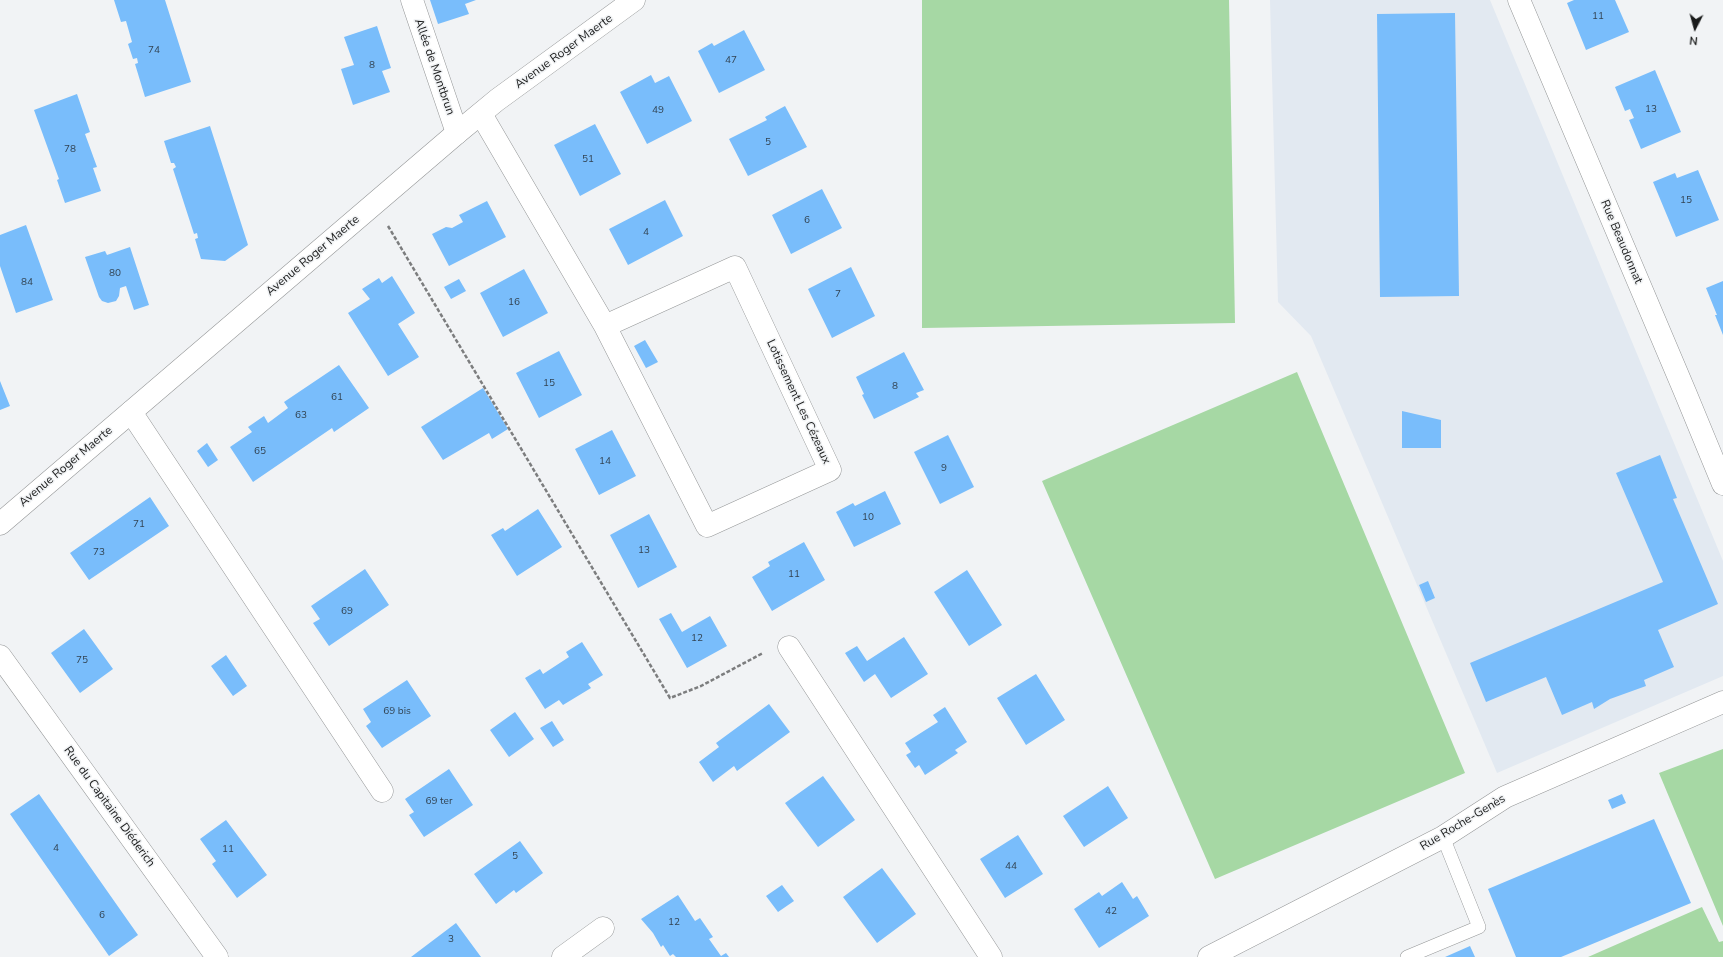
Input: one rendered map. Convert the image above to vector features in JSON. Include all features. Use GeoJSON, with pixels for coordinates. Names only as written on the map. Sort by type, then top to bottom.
{"type":"FeatureCollection","features":[{"type":"Feature","properties":{"kind":"street","name":"Allée de Montbrun"},"geometry":{"type":"LineString","coordinates":[[412,0],[457,134]]}},
{"type":"Feature","properties":{"kind":"street","name":"Avenue Roger Maerte"},"geometry":{"type":"LineString","coordinates":[[0,524],[481,114],[634,0]]}},
{"type":"Feature","properties":{"kind":"street","name":"Rue Beaudonnat"},"geometry":{"type":"LineString","coordinates":[[1519,0],[1686,392],[1723,484]]}},
{"type":"Feature","properties":{"kind":"street"},"geometry":{"type":"LineString","coordinates":[[481,114],[604,326]]}},
{"type":"Feature","properties":{"kind":"street","name":"Lotissement Les Cézeaux"},"geometry":{"type":"LineString","coordinates":[[735,267],[830,470],[707,526],[604,326],[735,267]]}},
{"type":"Feature","properties":{"kind":"street"},"geometry":{"type":"LineString","coordinates":[[130,412],[382,791]]}},
{"type":"Feature","properties":{"kind":"street"},"geometry":{"type":"LineString","coordinates":[[789,647],[991,957]]}},
{"type":"Feature","properties":{"kind":"street","name":"Rue du Capitaine Diéderich"},"geometry":{"type":"LineString","coordinates":[[0,656],[217,957]]}},
{"type":"Feature","properties":{"kind":"street","name":"Rue Roche-Genès"},"geometry":{"type":"LineString","coordinates":[[1209,957],[1443,837],[1505,797],[1723,702]]}},
{"type":"Feature","properties":{"kind":"street"},"geometry":{"type":"LineString","coordinates":[[563,957],[603,928]]}},
{"type":"Feature","properties":{"kind":"lane"},"geometry":{"type":"LineString","coordinates":[[1407,957],[1479,927],[1443,837]]}},
{"type":"Feature","properties":{"kind":"path"},"geometry":{"type":"LineString","coordinates":[[374,204],[670,698],[701,686],[761,653],[789,647]]}},
{"type":"Feature","properties":{"kind":"shaded area"},"geometry":{"type":"Polygon","coordinates":[[[1270,0],[1490,0],[1723,561],[1723,676],[1497,773],[1311,336],[1278,302],[1270,0]]]}},
{"type":"Feature","properties":{"kind":"green space"},"geometry":{"type":"Polygon","coordinates":[[[922,0],[1229,0],[1235,323],[922,328],[922,0]]]}},
{"type":"Feature","properties":{"kind":"green space"},"geometry":{"type":"Polygon","coordinates":[[[1297,372],[1465,773],[1215,879],[1042,481],[1297,372]]]}},
{"type":"Feature","properties":{"kind":"green space"},"geometry":{"type":"Polygon","coordinates":[[[1723,749],[1723,926],[1659,773],[1723,749]]]}},
{"type":"Feature","properties":{"kind":"green space"},"geometry":{"type":"Polygon","coordinates":[[[1702,907],[1719,942],[1723,941],[1723,957],[1588,957],[1702,907]]]}},
{"type":"Feature","properties":{"kind":"building"},"geometry":{"type":"Polygon","coordinates":[[[114,0],[165,0],[191,82],[145,97],[135,64],[138,63],[137,58],[133,59],[128,44],[132,42],[126,21],[121,22],[114,0]]]}},
{"type":"Feature","properties":{"kind":"building"},"geometry":{"type":"Polygon","coordinates":[[[430,0],[476,0],[465,4],[469,14],[438,24],[430,0]]]}},
{"type":"Feature","properties":{"kind":"building"},"geometry":{"type":"Polygon","coordinates":[[[1574,0],[1615,0],[1629,32],[1586,50],[1567,3],[1574,0]]]}},
{"type":"Feature","properties":{"kind":"building"},"geometry":{"type":"Polygon","coordinates":[[[1455,13],[1459,296],[1380,297],[1377,14],[1455,13]]]}},
{"type":"Feature","properties":{"kind":"building"},"geometry":{"type":"Polygon","coordinates":[[[377,26],[391,68],[382,71],[390,92],[353,105],[341,69],[354,65],[344,37],[377,26]]]}},
{"type":"Feature","properties":{"kind":"building"},"geometry":{"type":"Polygon","coordinates":[[[744,30],[765,70],[719,93],[698,51],[712,43],[714,46],[744,30]]]}},
{"type":"Feature","properties":{"kind":"building"},"geometry":{"type":"Polygon","coordinates":[[[1655,70],[1681,132],[1641,149],[1629,120],[1634,118],[1630,109],[1625,111],[1615,87],[1655,70]]]}},
{"type":"Feature","properties":{"kind":"building"},"geometry":{"type":"Polygon","coordinates":[[[651,75],[655,83],[669,76],[692,121],[647,144],[620,92],[651,75]]]}},
{"type":"Feature","properties":{"kind":"building"},"geometry":{"type":"Polygon","coordinates":[[[77,94],[90,132],[85,134],[97,167],[93,168],[101,191],[65,203],[57,180],[59,179],[34,110],[77,94]]]}},
{"type":"Feature","properties":{"kind":"building"},"geometry":{"type":"Polygon","coordinates":[[[785,106],[807,147],[748,176],[729,139],[767,120],[765,117],[785,106]]]}},
{"type":"Feature","properties":{"kind":"building"},"geometry":{"type":"Polygon","coordinates":[[[595,124],[621,174],[580,196],[554,145],[595,124]]]}},
{"type":"Feature","properties":{"kind":"building"},"geometry":{"type":"Polygon","coordinates":[[[210,126],[248,245],[225,261],[201,259],[195,239],[198,238],[197,233],[194,234],[173,169],[176,167],[174,163],[171,163],[164,141],[210,126]]]}},
{"type":"Feature","properties":{"kind":"building"},"geometry":{"type":"Polygon","coordinates":[[[1698,170],[1719,220],[1676,237],[1653,182],[1675,173],[1677,178],[1698,170]]]}},
{"type":"Feature","properties":{"kind":"building"},"geometry":{"type":"Polygon","coordinates":[[[822,189],[842,228],[791,254],[772,215],[822,189]]]}},
{"type":"Feature","properties":{"kind":"building"},"geometry":{"type":"Polygon","coordinates":[[[665,200],[683,236],[628,265],[609,229],[665,200]]]}},
{"type":"Feature","properties":{"kind":"building"},"geometry":{"type":"Polygon","coordinates":[[[487,201],[506,237],[449,266],[432,234],[446,227],[452,228],[463,222],[459,215],[487,201]]]}},
{"type":"Feature","properties":{"kind":"building"},"geometry":{"type":"Polygon","coordinates":[[[26,225],[53,300],[16,313],[0,266],[0,235],[26,225]]]}},
{"type":"Feature","properties":{"kind":"building"},"geometry":{"type":"Polygon","coordinates":[[[130,247],[149,305],[134,310],[126,286],[120,288],[119,296],[116,301],[108,303],[102,301],[99,297],[85,257],[105,251],[107,255],[130,247]]]}},
{"type":"Feature","properties":{"kind":"building"},"geometry":{"type":"Polygon","coordinates":[[[851,267],[875,316],[832,338],[808,289],[851,267]]]}},
{"type":"Feature","properties":{"kind":"building"},"geometry":{"type":"Polygon","coordinates":[[[524,269],[548,313],[503,337],[480,293],[524,269]]]}},
{"type":"Feature","properties":{"kind":"building"},"geometry":{"type":"Polygon","coordinates":[[[392,276],[415,313],[398,324],[419,357],[388,376],[348,313],[370,299],[362,289],[379,278],[382,283],[392,276]]]}},
{"type":"Feature","properties":{"kind":"building"},"geometry":{"type":"Polygon","coordinates":[[[459,279],[466,291],[451,299],[444,287],[459,279]]]}},
{"type":"Feature","properties":{"kind":"building"},"geometry":{"type":"Polygon","coordinates":[[[1723,281],[1723,335],[1706,288],[1723,281]]]}},
{"type":"Feature","properties":{"kind":"building"},"geometry":{"type":"Polygon","coordinates":[[[645,340],[658,362],[646,368],[634,346],[645,340]]]}},
{"type":"Feature","properties":{"kind":"building"},"geometry":{"type":"Polygon","coordinates":[[[559,351],[582,395],[539,418],[516,373],[559,351]]]}},
{"type":"Feature","properties":{"kind":"building"},"geometry":{"type":"Polygon","coordinates":[[[904,352],[924,390],[916,393],[919,397],[874,419],[862,395],[864,394],[856,377],[904,352]]]}},
{"type":"Feature","properties":{"kind":"building"},"geometry":{"type":"Polygon","coordinates":[[[339,365],[369,408],[334,432],[332,428],[253,482],[230,447],[252,432],[248,427],[264,416],[268,423],[288,408],[284,402],[339,365]]]}},
{"type":"Feature","properties":{"kind":"building"},"geometry":{"type":"Polygon","coordinates":[[[0,381],[10,406],[0,410],[0,381]]]}},
{"type":"Feature","properties":{"kind":"building"},"geometry":{"type":"Polygon","coordinates":[[[483,388],[508,429],[492,439],[489,433],[443,460],[421,427],[483,388]]]}},
{"type":"Feature","properties":{"kind":"building"},"geometry":{"type":"Polygon","coordinates":[[[1402,411],[1441,420],[1441,448],[1402,448],[1402,411]]]}},
{"type":"Feature","properties":{"kind":"building"},"geometry":{"type":"Polygon","coordinates":[[[612,430],[636,476],[599,495],[575,449],[612,430]]]}},
{"type":"Feature","properties":{"kind":"building"},"geometry":{"type":"Polygon","coordinates":[[[948,435],[974,487],[940,504],[914,452],[948,435]]]}},
{"type":"Feature","properties":{"kind":"building"},"geometry":{"type":"Polygon","coordinates":[[[207,443],[218,460],[208,467],[197,451],[207,443]]]}},
{"type":"Feature","properties":{"kind":"building"},"geometry":{"type":"Polygon","coordinates":[[[1660,455],[1677,498],[1673,499],[1718,604],[1658,630],[1674,667],[1644,680],[1646,686],[1610,699],[1594,709],[1592,702],[1562,715],[1546,677],[1486,702],[1470,663],[1663,582],[1616,473],[1660,455]]]}},
{"type":"Feature","properties":{"kind":"building"},"geometry":{"type":"Polygon","coordinates":[[[885,491],[901,524],[854,547],[836,512],[853,503],[855,506],[885,491]]]}},
{"type":"Feature","properties":{"kind":"building"},"geometry":{"type":"Polygon","coordinates":[[[150,497],[169,526],[89,580],[70,553],[150,497]]]}},
{"type":"Feature","properties":{"kind":"building"},"geometry":{"type":"Polygon","coordinates":[[[538,509],[562,547],[517,576],[491,535],[503,528],[505,531],[538,509]]]}},
{"type":"Feature","properties":{"kind":"building"},"geometry":{"type":"Polygon","coordinates":[[[649,514],[677,567],[638,588],[610,535],[649,514]]]}},
{"type":"Feature","properties":{"kind":"building"},"geometry":{"type":"Polygon","coordinates":[[[804,542],[825,580],[772,611],[752,577],[770,566],[768,562],[804,542]]]}},
{"type":"Feature","properties":{"kind":"building"},"geometry":{"type":"Polygon","coordinates":[[[365,569],[389,605],[329,646],[313,623],[320,619],[311,606],[365,569]]]}},
{"type":"Feature","properties":{"kind":"building"},"geometry":{"type":"Polygon","coordinates":[[[967,570],[1002,625],[969,646],[934,592],[967,570]]]}},
{"type":"Feature","properties":{"kind":"building"},"geometry":{"type":"Polygon","coordinates":[[[1428,581],[1435,598],[1426,602],[1419,585],[1428,581]]]}},
{"type":"Feature","properties":{"kind":"building"},"geometry":{"type":"Polygon","coordinates":[[[671,613],[682,632],[710,616],[727,646],[687,668],[659,619],[671,613]]]}},
{"type":"Feature","properties":{"kind":"building"},"geometry":{"type":"Polygon","coordinates":[[[84,629],[113,669],[80,693],[51,653],[84,629]]]}},
{"type":"Feature","properties":{"kind":"building"},"geometry":{"type":"Polygon","coordinates":[[[904,637],[928,674],[891,698],[875,674],[864,682],[845,653],[857,646],[867,661],[904,637]]]}},
{"type":"Feature","properties":{"kind":"building"},"geometry":{"type":"Polygon","coordinates":[[[582,642],[603,675],[588,684],[591,688],[563,705],[559,700],[545,709],[525,678],[540,669],[543,674],[569,657],[566,652],[582,642]]]}},
{"type":"Feature","properties":{"kind":"building"},"geometry":{"type":"Polygon","coordinates":[[[226,655],[247,686],[233,696],[211,666],[226,655]]]}},
{"type":"Feature","properties":{"kind":"building"},"geometry":{"type":"Polygon","coordinates":[[[1036,674],[1065,720],[1026,745],[997,698],[1036,674]]]}},
{"type":"Feature","properties":{"kind":"building"},"geometry":{"type":"Polygon","coordinates":[[[407,680],[431,716],[382,748],[366,726],[371,722],[363,709],[407,680]]]}},
{"type":"Feature","properties":{"kind":"building"},"geometry":{"type":"Polygon","coordinates":[[[769,704],[790,732],[737,771],[734,766],[713,782],[699,762],[719,747],[716,743],[769,704]]]}},
{"type":"Feature","properties":{"kind":"building"},"geometry":{"type":"Polygon","coordinates":[[[945,707],[967,742],[955,750],[958,753],[925,775],[919,765],[915,768],[906,755],[911,752],[905,743],[938,722],[933,715],[945,707]]]}},
{"type":"Feature","properties":{"kind":"building"},"geometry":{"type":"Polygon","coordinates":[[[515,712],[534,739],[509,757],[490,730],[515,712]]]}},
{"type":"Feature","properties":{"kind":"building"},"geometry":{"type":"Polygon","coordinates":[[[552,721],[564,740],[553,747],[540,728],[552,721]]]}},
{"type":"Feature","properties":{"kind":"building"},"geometry":{"type":"Polygon","coordinates":[[[449,769],[473,805],[424,837],[409,815],[414,812],[405,799],[449,769]]]}},
{"type":"Feature","properties":{"kind":"building"},"geometry":{"type":"Polygon","coordinates":[[[823,776],[855,820],[818,847],[785,803],[823,776]]]}},
{"type":"Feature","properties":{"kind":"building"},"geometry":{"type":"Polygon","coordinates":[[[1108,786],[1128,818],[1084,847],[1063,816],[1108,786]]]}},
{"type":"Feature","properties":{"kind":"building"},"geometry":{"type":"Polygon","coordinates":[[[39,794],[138,935],[109,956],[10,814],[39,794]]]}},
{"type":"Feature","properties":{"kind":"building"},"geometry":{"type":"Polygon","coordinates":[[[1622,794],[1626,803],[1612,809],[1608,800],[1622,794]]]}},
{"type":"Feature","properties":{"kind":"building"},"geometry":{"type":"Polygon","coordinates":[[[1654,819],[1691,903],[1561,957],[1516,957],[1488,889],[1654,819]]]}},
{"type":"Feature","properties":{"kind":"building"},"geometry":{"type":"Polygon","coordinates":[[[226,820],[267,875],[237,898],[212,864],[216,861],[200,839],[226,820]]]}},
{"type":"Feature","properties":{"kind":"building"},"geometry":{"type":"Polygon","coordinates":[[[1018,835],[1043,874],[1005,898],[980,859],[1018,835]]]}},
{"type":"Feature","properties":{"kind":"building"},"geometry":{"type":"Polygon","coordinates":[[[520,841],[543,873],[516,893],[514,890],[496,904],[474,874],[520,841]]]}},
{"type":"Feature","properties":{"kind":"building"},"geometry":{"type":"Polygon","coordinates":[[[882,868],[916,914],[877,943],[843,897],[882,868]]]}},
{"type":"Feature","properties":{"kind":"building"},"geometry":{"type":"Polygon","coordinates":[[[1122,882],[1133,899],[1137,896],[1149,916],[1099,948],[1074,909],[1099,892],[1102,896],[1122,882]]]}},
{"type":"Feature","properties":{"kind":"building"},"geometry":{"type":"Polygon","coordinates":[[[782,885],[794,901],[778,912],[766,896],[782,885]]]}},
{"type":"Feature","properties":{"kind":"building"},"geometry":{"type":"Polygon","coordinates":[[[678,895],[695,921],[700,918],[713,937],[709,939],[721,956],[726,953],[729,957],[676,957],[673,954],[670,956],[663,945],[661,947],[653,933],[641,919],[678,895]]]}},
{"type":"Feature","properties":{"kind":"building"},"geometry":{"type":"Polygon","coordinates":[[[456,923],[481,957],[411,957],[456,923]]]}},
{"type":"Feature","properties":{"kind":"building"},"geometry":{"type":"Polygon","coordinates":[[[1470,946],[1475,957],[1445,957],[1470,946]]]}}]}
